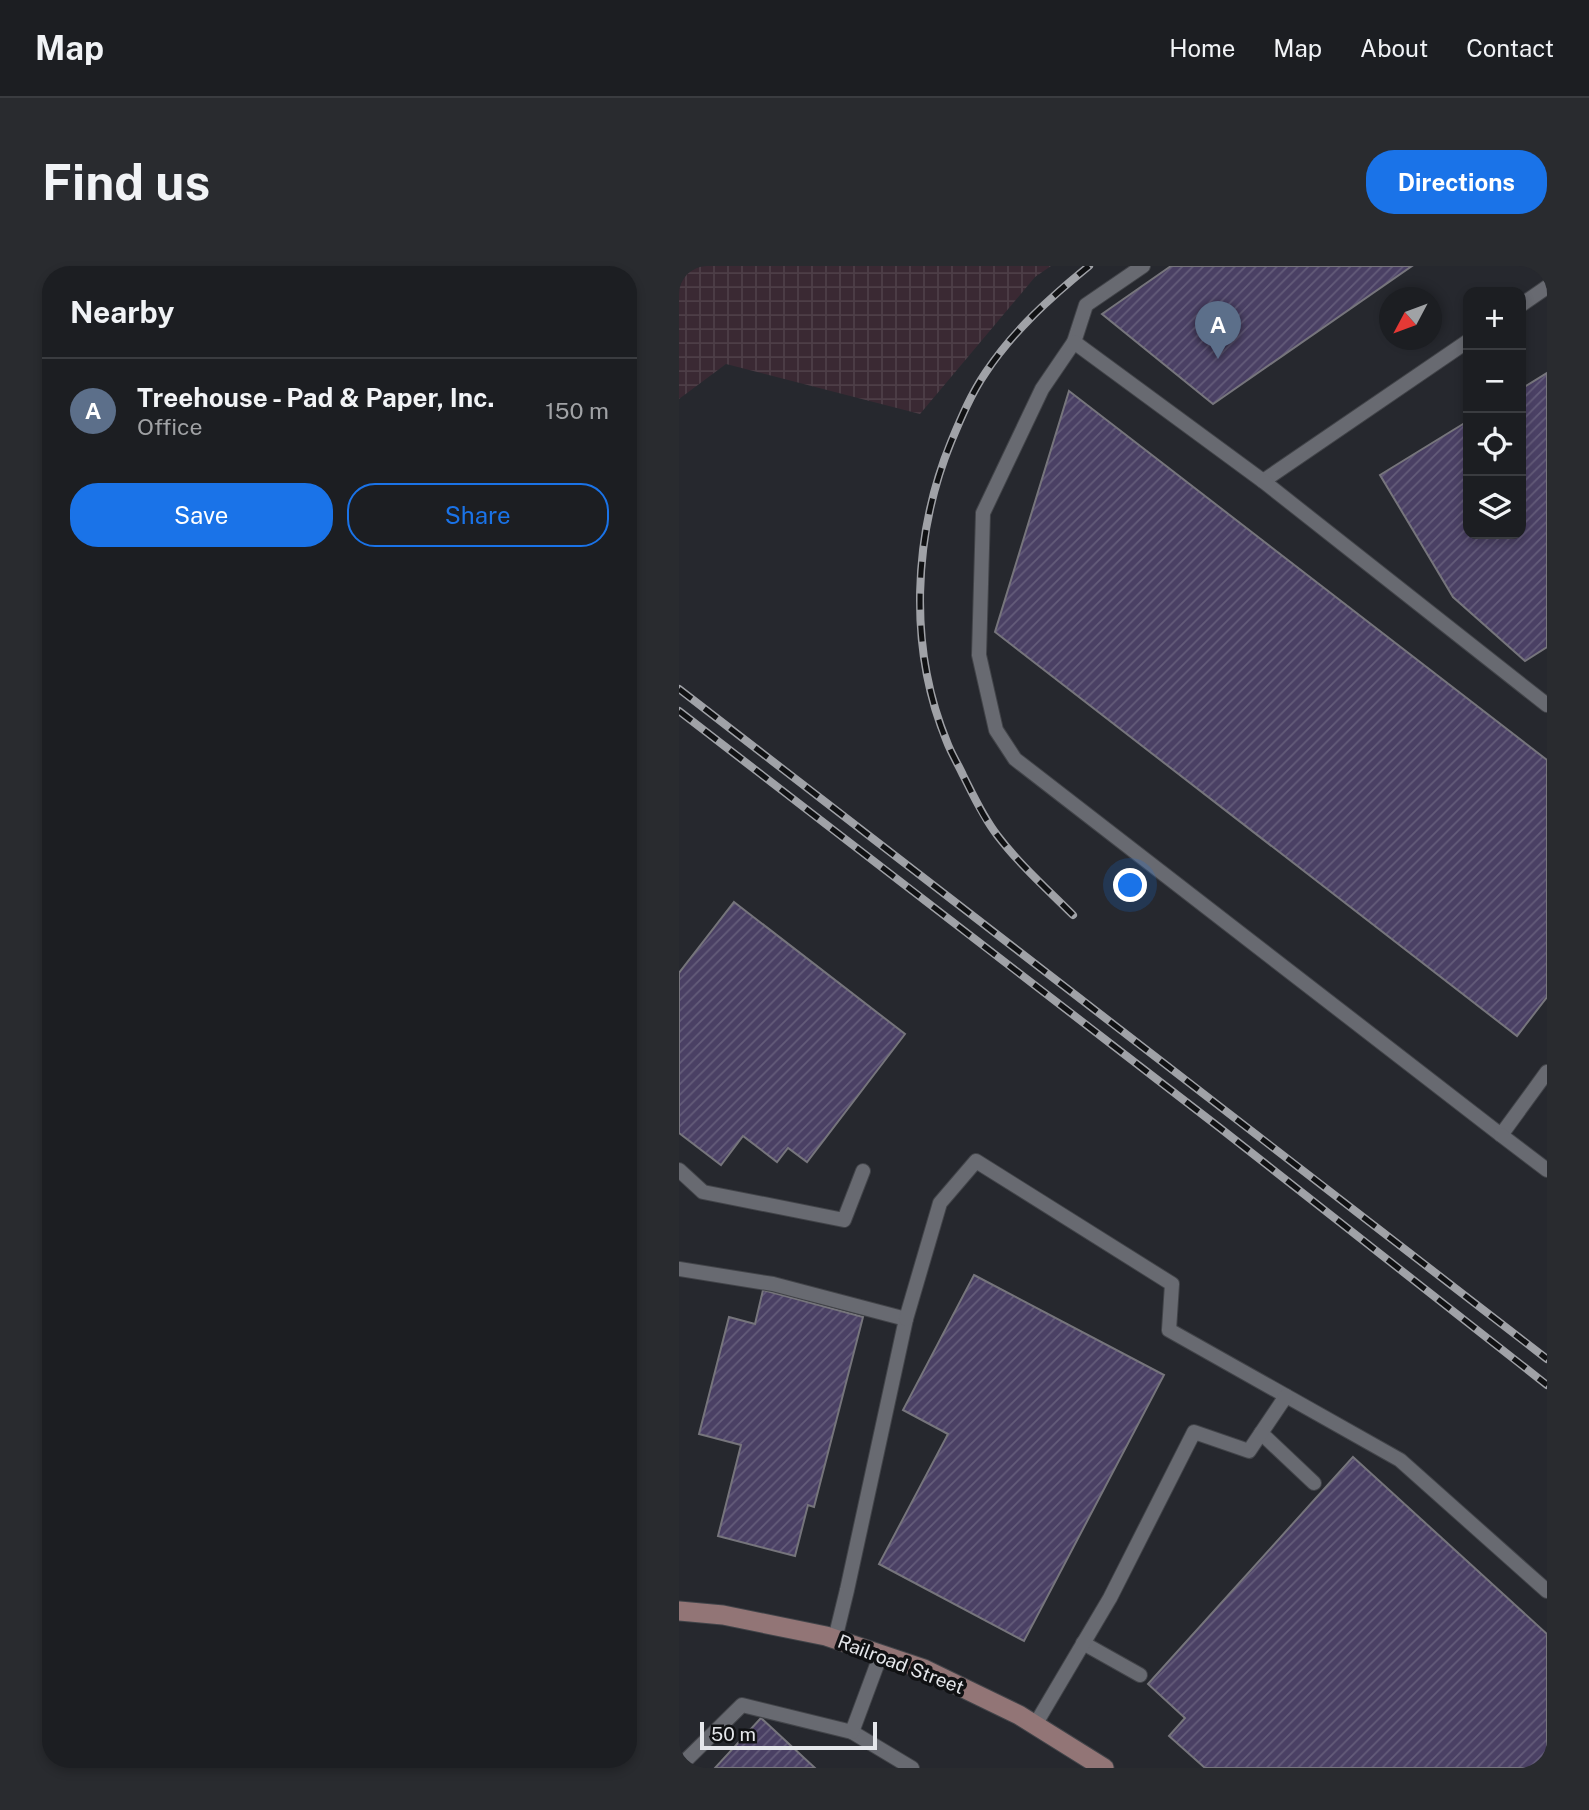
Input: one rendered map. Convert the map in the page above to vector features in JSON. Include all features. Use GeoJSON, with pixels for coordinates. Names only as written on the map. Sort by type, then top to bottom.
{"type":"FeatureCollection","features":[{"type":"Feature","properties":{"kind":"main road","name":"Railroad Street"},"geometry":{"type":"LineString","coordinates":[[679,1611],[723,1615],[835,1639],[924,1669],[1019,1715],[1104,1768]]}},
{"type":"Feature","properties":{"kind":"lane"},"geometry":{"type":"LineString","coordinates":[[1143,266],[1086,305],[1074,342],[1042,389],[983,513],[979,654],[996,730],[1014,759],[1547,1170]]}},
{"type":"Feature","properties":{"kind":"lane"},"geometry":{"type":"LineString","coordinates":[[1526,302],[1547,287]]}},
{"type":"Feature","properties":{"kind":"lane"},"geometry":{"type":"LineString","coordinates":[[1074,342],[1263,481],[1547,705]]}},
{"type":"Feature","properties":{"kind":"lane"},"geometry":{"type":"LineString","coordinates":[[1263,481],[1463,344]]}},
{"type":"Feature","properties":{"kind":"lane"},"geometry":{"type":"LineString","coordinates":[[1501,1135],[1547,1072]]}},
{"type":"Feature","properties":{"kind":"lane"},"geometry":{"type":"LineString","coordinates":[[835,1639],[906,1319],[940,1203],[976,1160],[1171,1284],[1169,1330],[1400,1460],[1547,1591]]}},
{"type":"Feature","properties":{"kind":"lane"},"geometry":{"type":"LineString","coordinates":[[679,1170],[703,1192],[844,1220],[863,1171]]}},
{"type":"Feature","properties":{"kind":"lane"},"geometry":{"type":"LineString","coordinates":[[679,1269],[773,1284],[906,1319]]}},
{"type":"Feature","properties":{"kind":"lane"},"geometry":{"type":"LineString","coordinates":[[1035,1725],[1110,1598],[1194,1432],[1249,1451],[1286,1396]]}},
{"type":"Feature","properties":{"kind":"lane"},"geometry":{"type":"LineString","coordinates":[[1261,1433],[1314,1483]]}},
{"type":"Feature","properties":{"kind":"lane"},"geometry":{"type":"LineString","coordinates":[[1083,1643],[1140,1675]]}},
{"type":"Feature","properties":{"kind":"lane"},"geometry":{"type":"LineString","coordinates":[[852,1732],[881,1654]]}},
{"type":"Feature","properties":{"kind":"lane"},"geometry":{"type":"LineString","coordinates":[[679,1767],[742,1705],[852,1732],[912,1768]]}},
{"type":"Feature","properties":{"kind":"shaded area"},"geometry":{"type":"Polygon","coordinates":[[[679,266],[1051,266],[1035,277],[920,414],[726,364],[679,399],[679,266]]]}},
{"type":"Feature","properties":{"kind":"building"},"geometry":{"type":"Polygon","coordinates":[[[1171,266],[1412,266],[1213,404],[1102,314],[1171,266]]]}},
{"type":"Feature","properties":{"kind":"building"},"geometry":{"type":"Polygon","coordinates":[[[1547,373],[1547,647],[1525,661],[1453,597],[1380,475],[1463,424],[1463,539],[1526,539],[1526,386],[1547,373]]]}},
{"type":"Feature","properties":{"kind":"building"},"geometry":{"type":"Polygon","coordinates":[[[1069,391],[1547,760],[1547,997],[1517,1036],[995,632],[1069,391]]]}},
{"type":"Feature","properties":{"kind":"building"},"geometry":{"type":"Polygon","coordinates":[[[734,902],[905,1034],[807,1162],[788,1148],[777,1162],[743,1136],[721,1165],[679,1133],[679,973],[734,902]]]}},
{"type":"Feature","properties":{"kind":"building"},"geometry":{"type":"Polygon","coordinates":[[[974,1275],[1164,1375],[1024,1641],[879,1564],[948,1434],[903,1410],[974,1275]]]}},
{"type":"Feature","properties":{"kind":"building"},"geometry":{"type":"Polygon","coordinates":[[[763,1290],[863,1317],[814,1507],[808,1505],[795,1556],[718,1536],[741,1445],[699,1434],[729,1317],[755,1324],[763,1290]]]}},
{"type":"Feature","properties":{"kind":"building"},"geometry":{"type":"Polygon","coordinates":[[[1353,1457],[1547,1634],[1547,1768],[1205,1768],[1169,1736],[1185,1718],[1148,1684],[1353,1457]]]}},
{"type":"Feature","properties":{"kind":"building"},"geometry":{"type":"Polygon","coordinates":[[[761,1718],[815,1768],[715,1768],[761,1718]]]}},
{"type":"Feature","properties":{"kind":"railway"},"geometry":{"type":"LineString","coordinates":[[1073,915],[997,835],[950,750],[934,706],[926,669],[920,592],[923,553],[938,478],[971,397],[997,357],[1021,328],[1089,266]]}},
{"type":"Feature","properties":{"kind":"railway"},"geometry":{"type":"LineString","coordinates":[[679,689],[1547,1359]]}},
{"type":"Feature","properties":{"kind":"railway"},"geometry":{"type":"LineString","coordinates":[[679,711],[1220,1128],[1547,1385]]}},
{"type":"Feature","properties":{"kind":"place","name":"Treehouse - Pad & Paper, Inc."},"geometry":{"type":"Point","coordinates":[1218,359]}}]}
